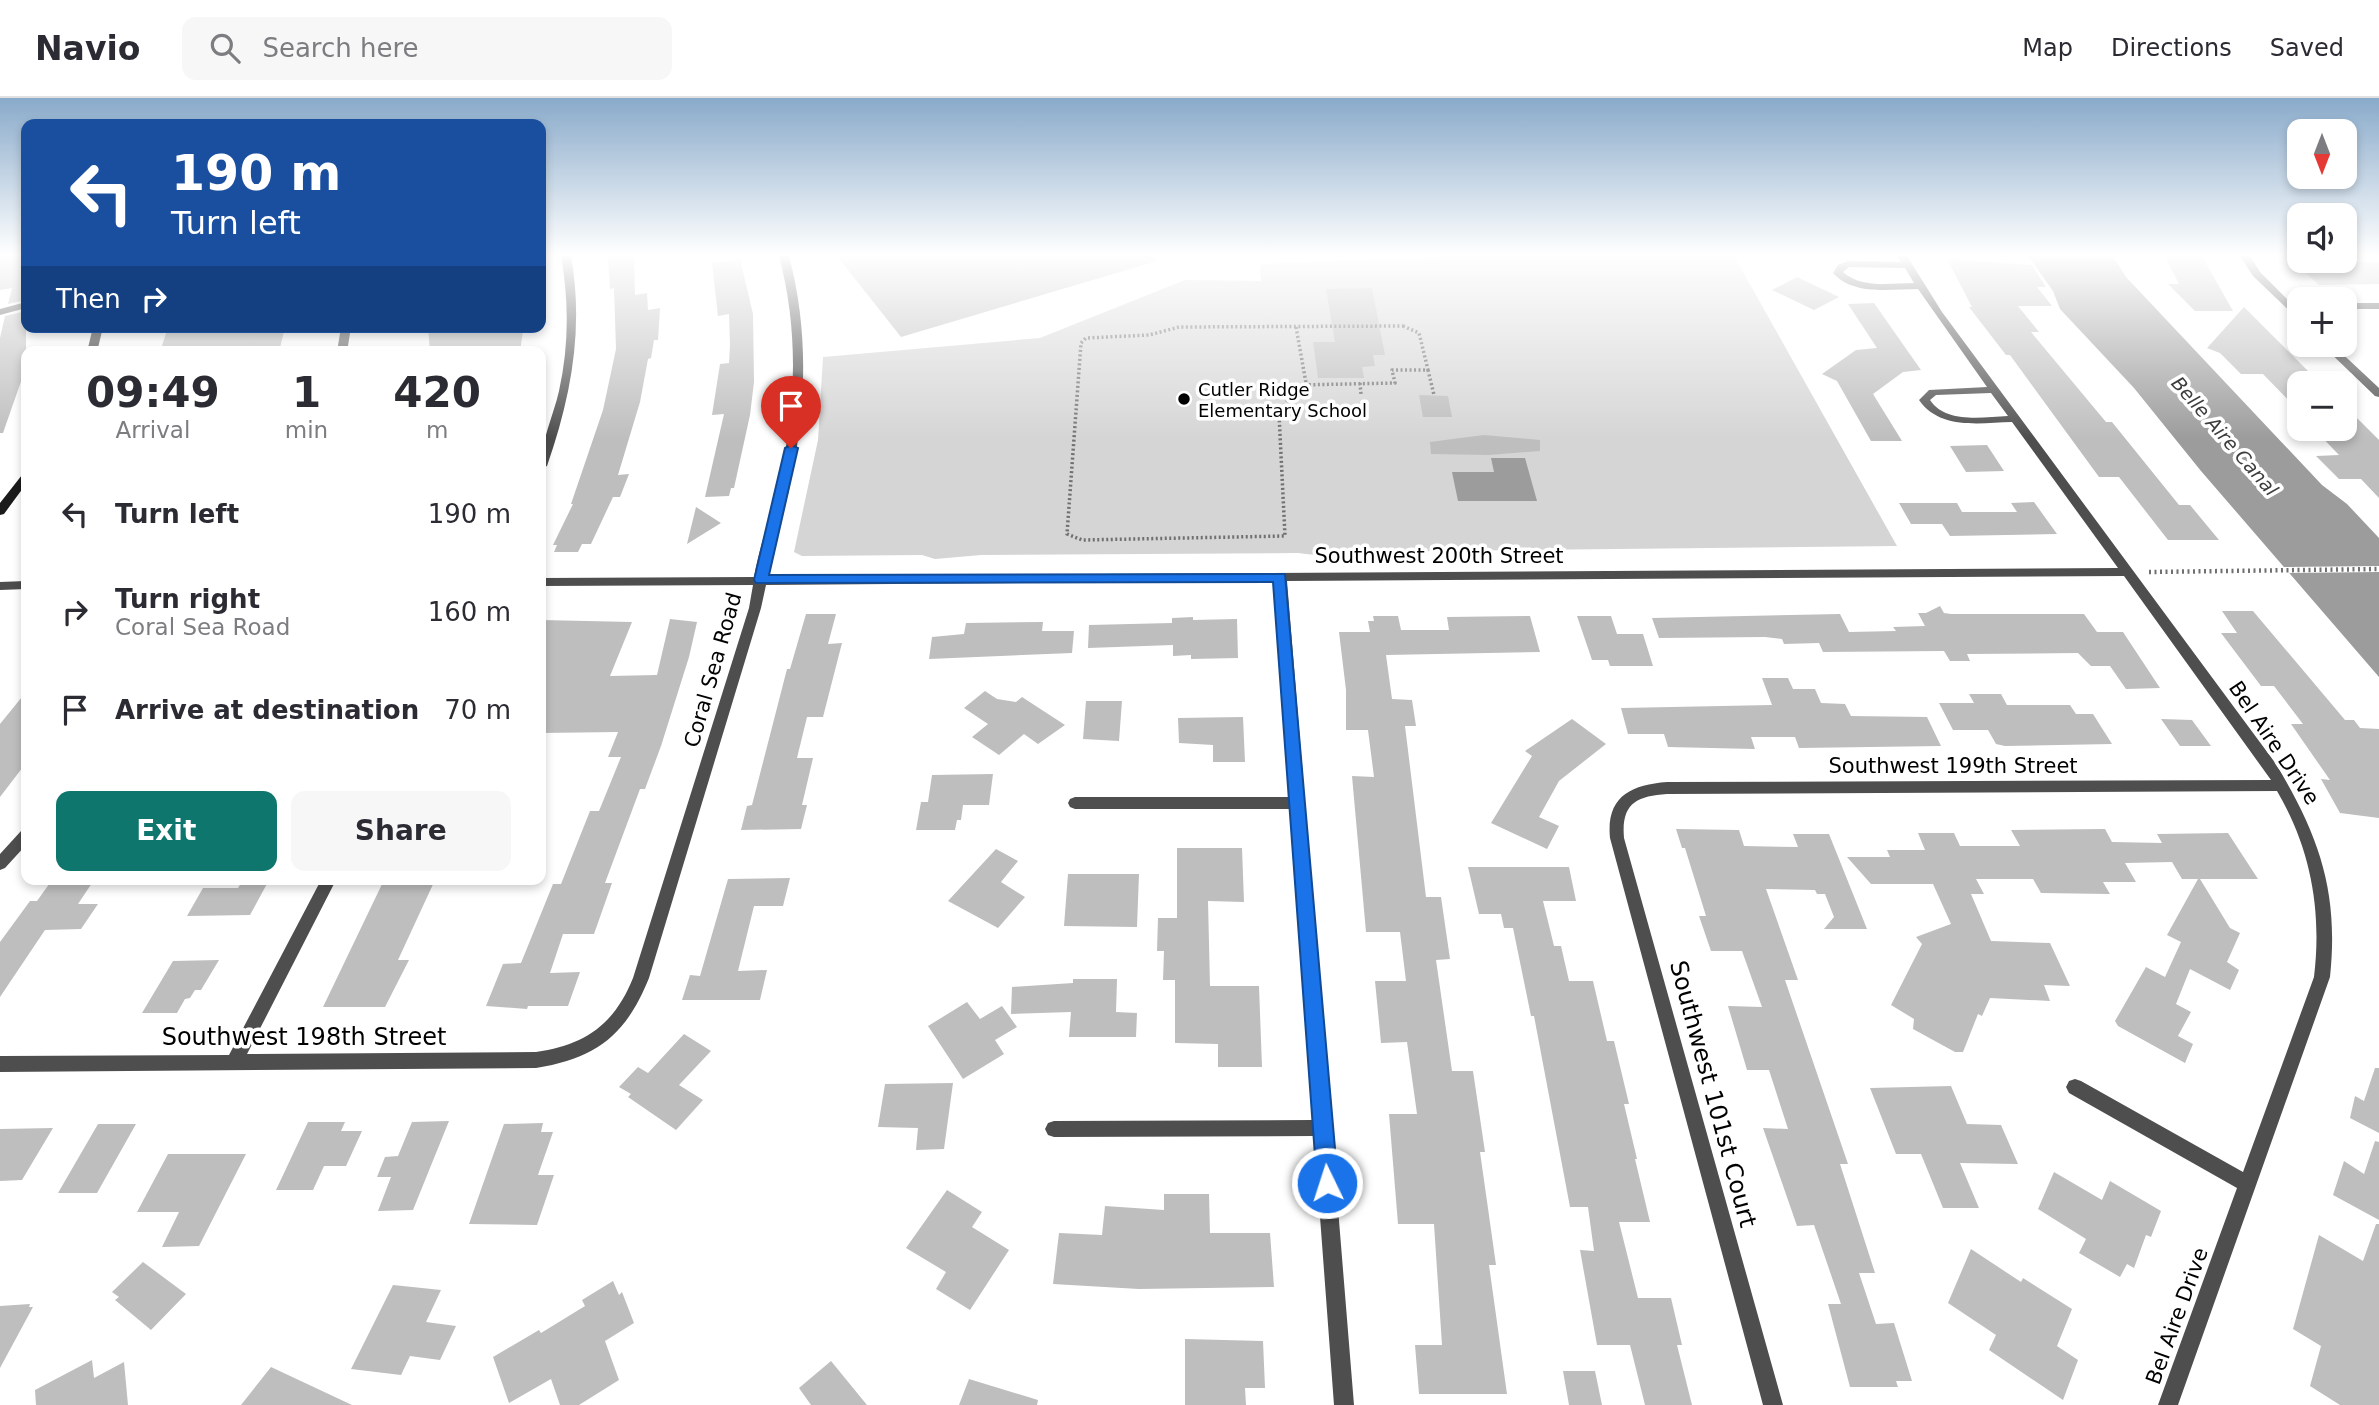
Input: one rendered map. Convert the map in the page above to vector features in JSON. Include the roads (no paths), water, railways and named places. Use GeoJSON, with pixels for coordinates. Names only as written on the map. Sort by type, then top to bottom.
{"type":"FeatureCollection","features":[{"type":"Feature","properties":{"kind":"street"},"geometry":{"type":"LineString","coordinates":[[546,450],[570,353],[572,317]]}},
{"type":"Feature","properties":{"kind":"street","name":"Coral Sea Road"},"geometry":{"type":"LineString","coordinates":[[603,1037],[630,1007],[641,978],[755,608],[789,464],[798,397],[796,317]]}},
{"type":"Feature","properties":{"kind":"street","name":"Bel Aire Drive"},"geometry":{"type":"LineString","coordinates":[[1941,317],[2282,785],[2317,858],[2326,901],[2327,944],[2313,1005],[2168,1405]]}},
{"type":"Feature","properties":{"kind":"street"},"geometry":{"type":"LineString","coordinates":[[2340,357],[2379,394]]}},
{"type":"Feature","properties":{"kind":"street"},"geometry":{"type":"LineString","coordinates":[[1994,390],[1933,392],[1924,400],[1932,411],[1952,418],[2015,419]]}},
{"type":"Feature","properties":{"kind":"street"},"geometry":{"type":"LineString","coordinates":[[0,511],[21,484]]}},
{"type":"Feature","properties":{"kind":"street","name":"Southwest 200th Street"},"geometry":{"type":"LineString","coordinates":[[546,582],[2127,572]]}},
{"type":"Feature","properties":{"kind":"street"},"geometry":{"type":"LineString","coordinates":[[1280,577],[1343,1405]]}},
{"type":"Feature","properties":{"kind":"street"},"geometry":{"type":"LineString","coordinates":[[0,586],[21,586]]}},
{"type":"Feature","properties":{"kind":"street","name":"Southwest 199th Street"},"geometry":{"type":"LineString","coordinates":[[1626,799],[1651,789],[1683,788],[2282,785]]}},
{"type":"Feature","properties":{"kind":"street","name":"Southwest 101st Court"},"geometry":{"type":"LineString","coordinates":[[1626,799],[1615,819],[1617,838],[1773,1405]]}},
{"type":"Feature","properties":{"kind":"street"},"geometry":{"type":"LineString","coordinates":[[1075,803],[1298,803]]}},
{"type":"Feature","properties":{"kind":"street"},"geometry":{"type":"LineString","coordinates":[[0,864],[21,841]]}},
{"type":"Feature","properties":{"kind":"street"},"geometry":{"type":"LineString","coordinates":[[234,1062],[325,885]]}},
{"type":"Feature","properties":{"kind":"street","name":"Southwest 198th Street"},"geometry":{"type":"LineString","coordinates":[[0,1064],[536,1060],[567,1056],[603,1037]]}},
{"type":"Feature","properties":{"kind":"street"},"geometry":{"type":"LineString","coordinates":[[2075,1087],[2247,1184]]}},
{"type":"Feature","properties":{"kind":"street"},"geometry":{"type":"LineString","coordinates":[[1054,1129],[1323,1128]]}},
{"type":"Feature","properties":{"kind":"water","name":"Belle Aire Canal"},"geometry":{"type":"Polygon","coordinates":[[[2067,317],[2164,317],[2322,485],[2347,504],[2379,538],[2379,677],[2201,471],[2134,388],[2067,317]]]}},
{"type":"Feature","properties":{"kind":"water"},"geometry":{"type":"Polygon","coordinates":[[[1491,458],[1525,458],[1537,501],[1458,501],[1452,472],[1494,472],[1491,458]]]}},
{"type":"Feature","properties":{"kind":"place","name":"Cutler Ridge Elementary School"},"geometry":{"type":"Point","coordinates":[1184,399]}}]}
